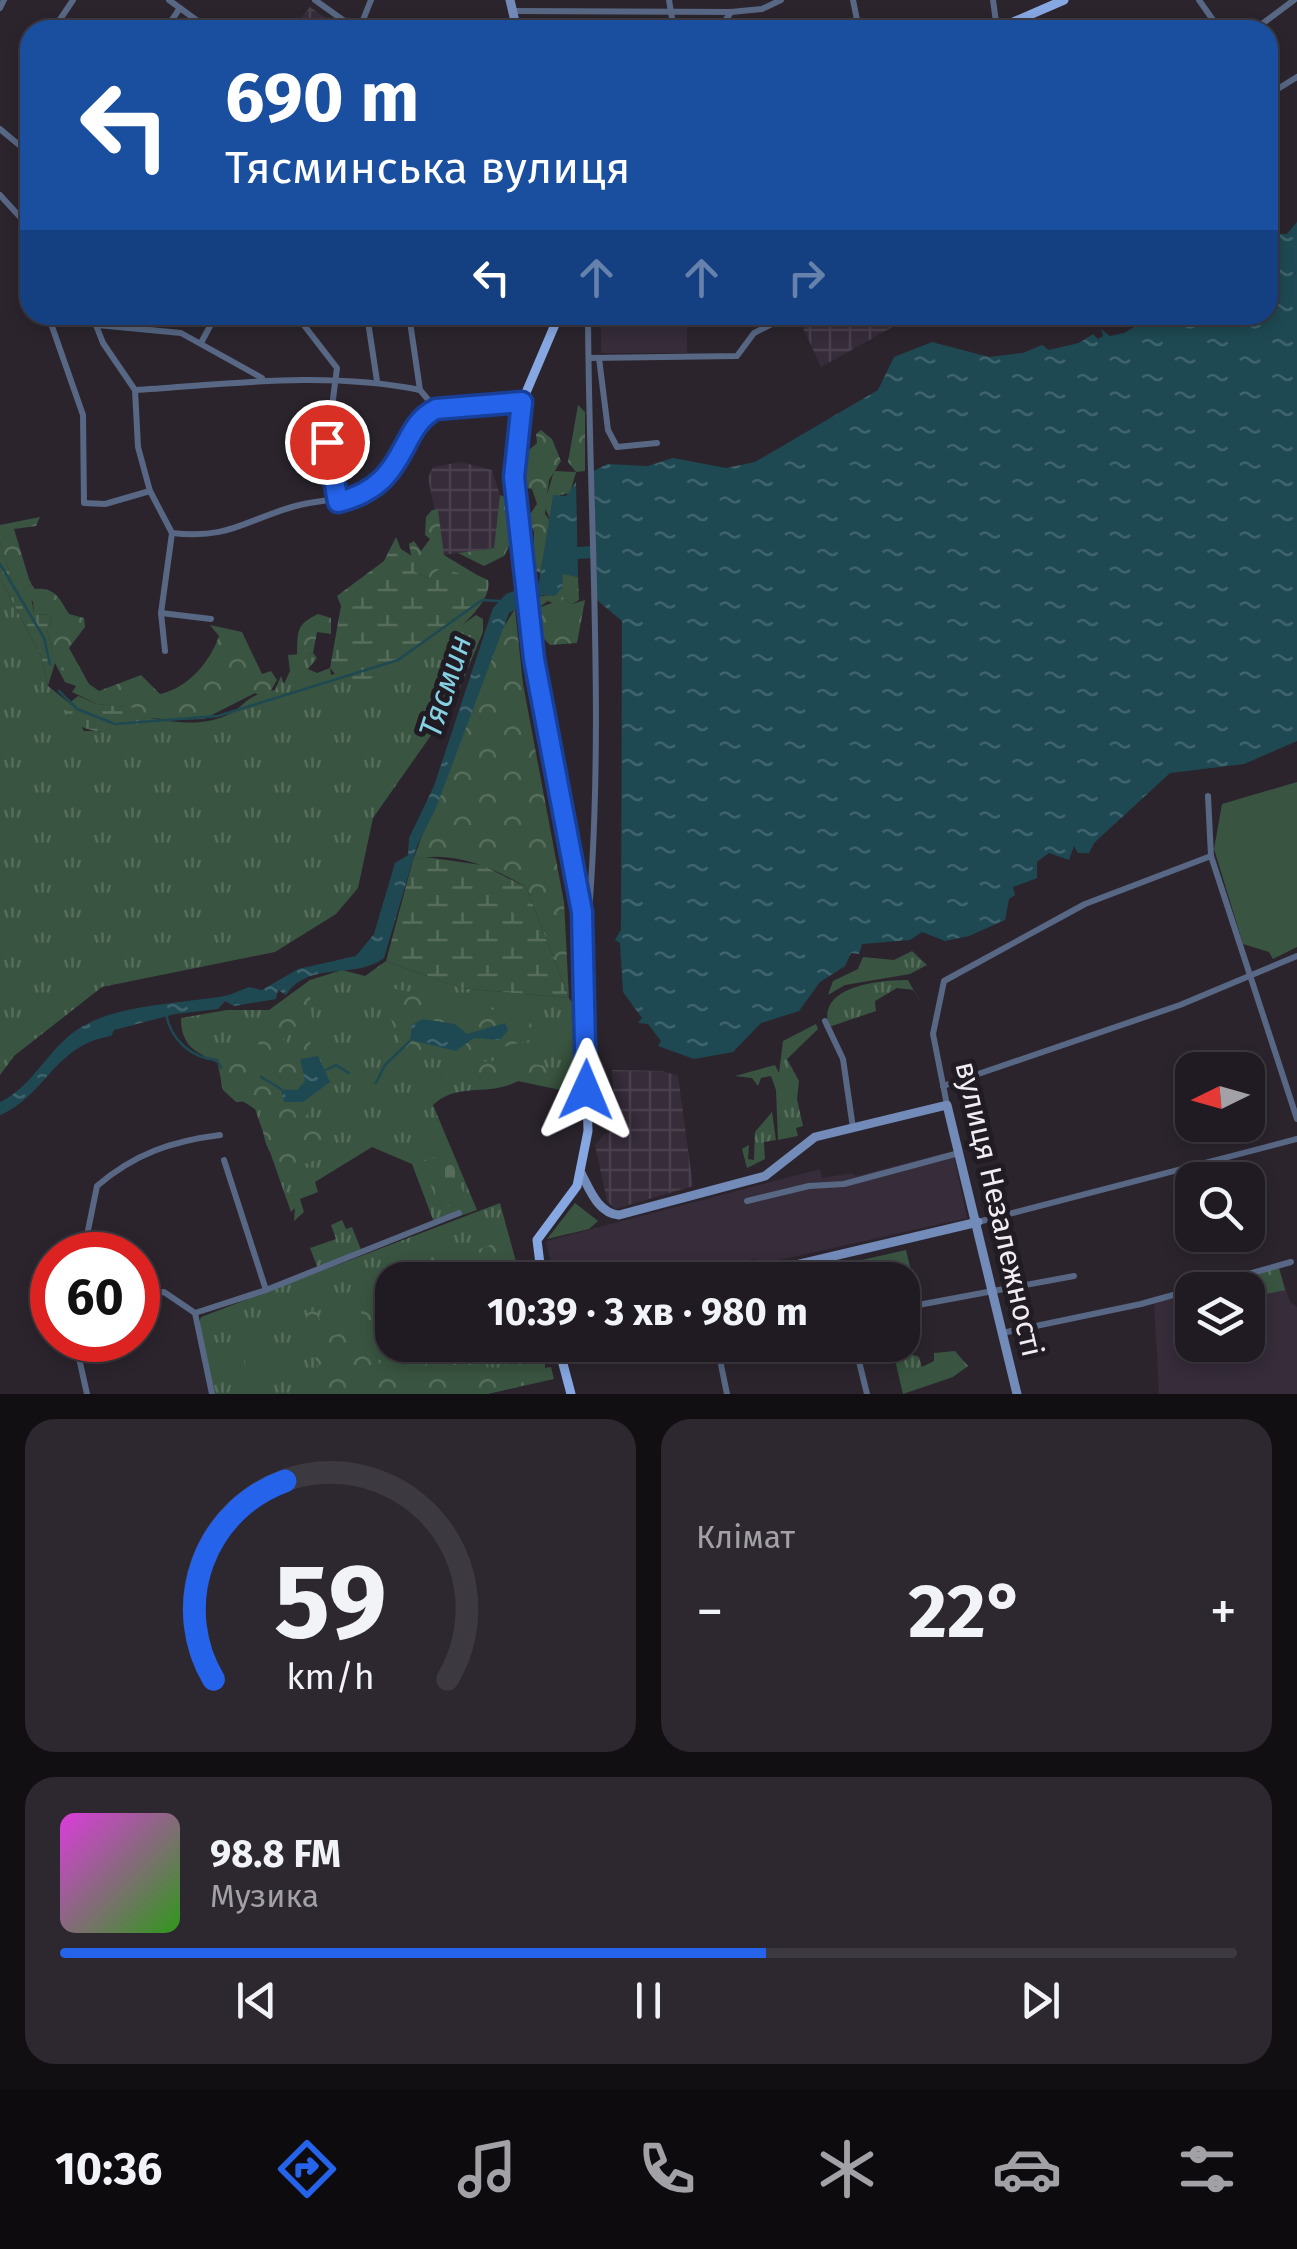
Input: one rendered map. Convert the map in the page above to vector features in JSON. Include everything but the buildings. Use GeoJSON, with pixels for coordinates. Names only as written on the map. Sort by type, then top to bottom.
{"type":"FeatureCollection","features":[{"type":"Feature","properties":{"kind":"main road"},"geometry":{"type":"LineString","coordinates":[[1029,20],[1064,0]]}},
{"type":"Feature","properties":{"kind":"main road"},"geometry":{"type":"LineString","coordinates":[[540,1262],[537,1240],[576,1186],[582,1173],[588,1131],[586,947],[531,637],[514,477],[522,402],[555,325]]}},
{"type":"Feature","properties":{"kind":"main road"},"geometry":{"type":"LineString","coordinates":[[563,1362],[571,1394]]}},
{"type":"Feature","properties":{"kind":"street"},"geometry":{"type":"LineString","coordinates":[[0,8],[4,0]]}},
{"type":"Feature","properties":{"kind":"street"},"geometry":{"type":"LineString","coordinates":[[169,0],[196,20]]}},
{"type":"Feature","properties":{"kind":"street"},"geometry":{"type":"LineString","coordinates":[[315,0],[346,20]]}},
{"type":"Feature","properties":{"kind":"street"},"geometry":{"type":"LineString","coordinates":[[669,0],[672,20]]}},
{"type":"Feature","properties":{"kind":"street"},"geometry":{"type":"LineString","coordinates":[[511,5],[731,12],[762,9],[781,0]]}},
{"type":"Feature","properties":{"kind":"street"},"geometry":{"type":"LineString","coordinates":[[1267,20],[1294,0]]}},
{"type":"Feature","properties":{"kind":"street"},"geometry":{"type":"LineString","coordinates":[[171,20],[180,8]]}},
{"type":"Feature","properties":{"kind":"street"},"geometry":{"type":"LineString","coordinates":[[726,20],[731,12]]}},
{"type":"Feature","properties":{"kind":"street"},"geometry":{"type":"LineString","coordinates":[[0,129],[20,146]]}},
{"type":"Feature","properties":{"kind":"street"},"geometry":{"type":"LineString","coordinates":[[0,195],[20,217]]}},
{"type":"Feature","properties":{"kind":"street"},"geometry":{"type":"LineString","coordinates":[[52,325],[83,415],[84,503],[105,504],[150,492]]}},
{"type":"Feature","properties":{"kind":"street"},"geometry":{"type":"LineString","coordinates":[[96,325],[180,332],[266,380]]}},
{"type":"Feature","properties":{"kind":"street"},"geometry":{"type":"LineString","coordinates":[[96,325],[135,390],[134,427],[150,492],[172,532],[160,613],[159,634],[165,651]]}},
{"type":"Feature","properties":{"kind":"street"},"geometry":{"type":"LineString","coordinates":[[202,341],[211,325]]}},
{"type":"Feature","properties":{"kind":"street"},"geometry":{"type":"LineString","coordinates":[[305,325],[333,358],[338,381],[326,453],[338,502]]}},
{"type":"Feature","properties":{"kind":"street"},"geometry":{"type":"LineString","coordinates":[[368,325],[376,381]]}},
{"type":"Feature","properties":{"kind":"street"},"geometry":{"type":"LineString","coordinates":[[411,325],[420,390],[436,409]]}},
{"type":"Feature","properties":{"kind":"street"},"geometry":{"type":"LineString","coordinates":[[586,947],[594,854],[588,325]]}},
{"type":"Feature","properties":{"kind":"street"},"geometry":{"type":"LineString","coordinates":[[589,358],[737,356],[754,334],[772,325]]}},
{"type":"Feature","properties":{"kind":"street"},"geometry":{"type":"LineString","coordinates":[[599,358],[612,440],[626,450],[657,443]]}},
{"type":"Feature","properties":{"kind":"street"},"geometry":{"type":"LineString","coordinates":[[135,390],[266,380],[376,381],[420,390]]}},
{"type":"Feature","properties":{"kind":"street"},"geometry":{"type":"LineString","coordinates":[[426,400],[426,414]]}},
{"type":"Feature","properties":{"kind":"street"},"geometry":{"type":"LineString","coordinates":[[172,532],[221,535],[295,505],[358,497],[388,475],[426,414],[436,409],[522,402]]}},
{"type":"Feature","properties":{"kind":"street"},"geometry":{"type":"LineString","coordinates":[[160,613],[211,619]]}},
{"type":"Feature","properties":{"kind":"street"},"geometry":{"type":"LineString","coordinates":[[1208,796],[1212,856],[1297,1119]]}},
{"type":"Feature","properties":{"kind":"street","name":"вулиця Незалежності"},"geometry":{"type":"LineString","coordinates":[[1017,1394],[933,1034],[944,981],[954,972],[1085,904],[1212,856]]}},
{"type":"Feature","properties":{"kind":"street"},"geometry":{"type":"LineString","coordinates":[[943,1086],[1250,979],[1297,956]]}},
{"type":"Feature","properties":{"kind":"street"},"geometry":{"type":"LineString","coordinates":[[825,1021],[842,1059],[853,1128]]}},
{"type":"Feature","properties":{"kind":"street"},"geometry":{"type":"LineString","coordinates":[[582,1173],[590,1192],[610,1214],[619,1214],[765,1176],[802,1144],[947,1105]]}},
{"type":"Feature","properties":{"kind":"street"},"geometry":{"type":"LineString","coordinates":[[89,1232],[98,1186],[150,1151],[178,1140],[220,1135]]}},
{"type":"Feature","properties":{"kind":"street"},"geometry":{"type":"LineString","coordinates":[[810,1262],[1297,1140]]}},
{"type":"Feature","properties":{"kind":"street"},"geometry":{"type":"LineString","coordinates":[[747,1201],[809,1186],[844,1184],[960,1152]]}},
{"type":"Feature","properties":{"kind":"street"},"geometry":{"type":"LineString","coordinates":[[224,1160],[266,1290]]}},
{"type":"Feature","properties":{"kind":"street"},"geometry":{"type":"LineString","coordinates":[[576,1186],[590,1192]]}},
{"type":"Feature","properties":{"kind":"street"},"geometry":{"type":"LineString","coordinates":[[195,1313],[266,1290],[459,1212]]}},
{"type":"Feature","properties":{"kind":"street"},"geometry":{"type":"LineString","coordinates":[[829,1256],[830,1262]]}},
{"type":"Feature","properties":{"kind":"street"},"geometry":{"type":"LineString","coordinates":[[1002,1333],[1141,1304],[1291,1262]]}},
{"type":"Feature","properties":{"kind":"street"},"geometry":{"type":"LineString","coordinates":[[920,1304],[1074,1276]]}},
{"type":"Feature","properties":{"kind":"street"},"geometry":{"type":"LineString","coordinates":[[160,1293],[195,1313],[212,1394]]}},
{"type":"Feature","properties":{"kind":"street"},"geometry":{"type":"LineString","coordinates":[[79,1362],[87,1394]]}},
{"type":"Feature","properties":{"kind":"street"},"geometry":{"type":"LineString","coordinates":[[720,1362],[727,1394]]}},
{"type":"Feature","properties":{"kind":"street"},"geometry":{"type":"LineString","coordinates":[[859,1362],[867,1394]]}},
{"type":"Feature","properties":{"kind":"shaded area"},"geometry":{"type":"Polygon","coordinates":[[[310,7],[329,20],[299,20],[310,7]]]}},
{"type":"Feature","properties":{"kind":"shaded area"},"geometry":{"type":"Polygon","coordinates":[[[601,325],[716,325],[687,326],[687,353],[601,353],[601,325]]]}},
{"type":"Feature","properties":{"kind":"shaded area"},"geometry":{"type":"Polygon","coordinates":[[[802,325],[896,325],[821,367],[802,325]]]}},
{"type":"Feature","properties":{"kind":"shaded area"},"geometry":{"type":"Polygon","coordinates":[[[461,462],[492,470],[500,495],[494,548],[444,555],[428,478],[433,467],[461,462]]]}},
{"type":"Feature","properties":{"kind":"shaded area"},"geometry":{"type":"Polygon","coordinates":[[[612,1070],[663,1071],[678,1076],[693,1186],[615,1209],[607,1201],[595,1145],[604,1134],[615,1131],[612,1070]]]}},
{"type":"Feature","properties":{"kind":"shaded area"},"geometry":{"type":"Polygon","coordinates":[[[953,1151],[967,1218],[770,1262],[551,1262],[546,1241],[820,1169],[822,1178],[852,1173],[856,1176],[953,1151]]]}},
{"type":"Feature","properties":{"kind":"shaded area"},"geometry":{"type":"Polygon","coordinates":[[[1279,1268],[1290,1302],[1297,1307],[1297,1394],[1159,1394],[1154,1301],[1175,1295],[1175,1362],[1265,1362],[1264,1272],[1279,1268]]]}},
{"type":"Feature","properties":{"kind":"green space"},"geometry":{"type":"Polygon","coordinates":[[[578,405],[585,412],[585,471],[576,472],[568,462],[578,405]]]}},
{"type":"Feature","properties":{"kind":"green space"},"geometry":{"type":"Polygon","coordinates":[[[541,430],[552,439],[561,461],[549,480],[545,514],[551,522],[540,573],[534,570],[534,532],[528,517],[537,504],[532,489],[525,488],[525,453],[537,443],[536,434],[541,430]]]}},
{"type":"Feature","properties":{"kind":"green space"},"geometry":{"type":"Polygon","coordinates":[[[554,471],[576,472],[570,493],[560,495],[551,522],[544,505],[554,471]]]}},
{"type":"Feature","properties":{"kind":"green space"},"geometry":{"type":"Polygon","coordinates":[[[500,495],[505,497],[510,544],[504,556],[484,566],[458,553],[494,548],[500,495]]]}},
{"type":"Feature","properties":{"kind":"green space"},"geometry":{"type":"Polygon","coordinates":[[[432,510],[438,510],[444,555],[477,575],[476,581],[468,584],[459,573],[428,579],[414,571],[409,544],[414,541],[421,551],[430,539],[425,535],[426,517],[432,510]]]}},
{"type":"Feature","properties":{"kind":"green space"},"geometry":{"type":"Polygon","coordinates":[[[40,517],[36,526],[14,529],[29,579],[21,583],[11,577],[0,542],[0,525],[40,517]]]}},
{"type":"Feature","properties":{"kind":"green space"},"geometry":{"type":"Polygon","coordinates":[[[396,537],[401,549],[415,558],[414,571],[428,579],[439,569],[459,573],[469,584],[477,575],[488,580],[487,593],[465,623],[410,663],[380,677],[340,680],[330,668],[341,606],[337,596],[384,561],[396,537]]]}},
{"type":"Feature","properties":{"kind":"green space"},"geometry":{"type":"Polygon","coordinates":[[[0,542],[11,577],[21,582],[29,579],[32,585],[23,589],[31,596],[34,614],[49,615],[52,621],[47,630],[53,653],[67,664],[67,670],[59,671],[55,663],[48,686],[41,656],[0,578],[0,542]]]}},
{"type":"Feature","properties":{"kind":"green space"},"geometry":{"type":"Polygon","coordinates":[[[562,573],[578,577],[579,600],[572,604],[563,599],[557,605],[548,601],[538,608],[537,597],[549,595],[562,573]]]}},
{"type":"Feature","properties":{"kind":"green space"},"geometry":{"type":"Polygon","coordinates":[[[0,578],[41,656],[48,686],[69,703],[84,731],[125,729],[145,717],[195,722],[225,716],[251,698],[275,690],[281,676],[284,684],[290,671],[288,655],[313,653],[317,658],[308,669],[317,673],[330,668],[331,675],[439,642],[476,615],[483,619],[483,632],[453,704],[373,818],[358,888],[336,914],[275,952],[102,987],[14,1056],[0,1075],[0,578]]]}},
{"type":"Feature","properties":{"kind":"green space"},"geometry":{"type":"Polygon","coordinates":[[[32,585],[52,592],[69,614],[84,618],[85,627],[69,648],[89,684],[99,691],[141,675],[160,694],[180,686],[204,664],[215,646],[219,636],[210,625],[242,632],[262,674],[271,671],[277,680],[266,699],[255,693],[204,719],[137,717],[125,707],[97,704],[72,692],[76,686],[65,682],[59,671],[66,670],[53,653],[47,630],[52,621],[49,615],[34,614],[33,602],[23,589],[32,585]]]}},
{"type":"Feature","properties":{"kind":"green space"},"geometry":{"type":"Polygon","coordinates":[[[563,599],[572,604],[585,600],[577,643],[550,645],[541,636],[538,608],[563,599]]]}},
{"type":"Feature","properties":{"kind":"green space"},"geometry":{"type":"Polygon","coordinates":[[[515,609],[523,684],[564,902],[569,998],[526,887],[486,867],[457,859],[413,860],[496,639],[515,609]]]}},
{"type":"Feature","properties":{"kind":"green space"},"geometry":{"type":"Polygon","coordinates":[[[318,614],[331,618],[331,634],[317,632],[313,653],[297,655],[299,630],[318,614]]]}},
{"type":"Feature","properties":{"kind":"green space"},"geometry":{"type":"Polygon","coordinates":[[[78,696],[97,704],[136,708],[137,716],[145,717],[117,732],[84,728],[65,718],[68,704],[78,696]]]}},
{"type":"Feature","properties":{"kind":"green space"},"geometry":{"type":"Polygon","coordinates":[[[1297,782],[1297,947],[1273,959],[1269,952],[1243,944],[1214,849],[1222,804],[1297,782]]]}},
{"type":"Feature","properties":{"kind":"green space"},"geometry":{"type":"Polygon","coordinates":[[[425,857],[482,865],[526,887],[569,998],[460,988],[386,961],[413,860],[425,857]]]}},
{"type":"Feature","properties":{"kind":"green space"},"geometry":{"type":"Polygon","coordinates":[[[912,951],[927,965],[910,974],[845,985],[828,995],[833,981],[858,969],[863,957],[894,960],[912,951]]]}},
{"type":"Feature","properties":{"kind":"green space"},"geometry":{"type":"Polygon","coordinates":[[[386,961],[460,988],[569,998],[575,1007],[576,1083],[570,1084],[570,1092],[518,1081],[453,1093],[433,1105],[477,1210],[435,1225],[412,1164],[372,1147],[315,1182],[318,1192],[300,1199],[304,1212],[294,1221],[295,1208],[291,1212],[255,1109],[222,1088],[220,1064],[187,1042],[181,1018],[227,1010],[269,1010],[310,980],[342,970],[365,976],[386,961]]]}},
{"type":"Feature","properties":{"kind":"green space"},"geometry":{"type":"Polygon","coordinates":[[[908,980],[914,990],[897,988],[875,1001],[876,1011],[829,1027],[832,1002],[841,994],[882,981],[908,980]]]}},
{"type":"Feature","properties":{"kind":"green space"},"geometry":{"type":"Polygon","coordinates":[[[386,987],[431,996],[459,1011],[503,1009],[528,1019],[536,1032],[534,1039],[503,1047],[500,1040],[504,1037],[487,1027],[467,1034],[447,1024],[426,1021],[412,1025],[410,1040],[441,1050],[476,1037],[483,1047],[479,1053],[455,1057],[423,1057],[413,1053],[397,1035],[379,1000],[386,987]]]}},
{"type":"Feature","properties":{"kind":"green space"},"geometry":{"type":"Polygon","coordinates":[[[301,994],[310,996],[312,1023],[303,1028],[291,1026],[283,1039],[287,1048],[311,1038],[309,1057],[301,1060],[305,1081],[297,1090],[282,1089],[284,1102],[296,1105],[311,1092],[318,1098],[299,1126],[326,1134],[335,1144],[330,1155],[296,1167],[270,1153],[260,1106],[253,1101],[236,1102],[223,1090],[217,1060],[222,1055],[259,1058],[258,1027],[289,1016],[301,994]]]}},
{"type":"Feature","properties":{"kind":"green space"},"geometry":{"type":"Polygon","coordinates":[[[816,1024],[818,1029],[787,1059],[799,1081],[797,1099],[803,1126],[796,1128],[798,1136],[778,1140],[776,1090],[771,1076],[761,1078],[758,1086],[752,1078],[735,1076],[775,1065],[779,1073],[783,1041],[816,1024]]]}},
{"type":"Feature","properties":{"kind":"green space"},"geometry":{"type":"Polygon","coordinates":[[[505,1059],[545,1066],[548,1077],[481,1073],[440,1083],[442,1074],[466,1064],[505,1059]]]}},
{"type":"Feature","properties":{"kind":"green space"},"geometry":{"type":"Polygon","coordinates":[[[772,1112],[776,1140],[764,1142],[765,1159],[747,1168],[742,1149],[749,1145],[748,1159],[754,1160],[755,1132],[772,1112]]]}},
{"type":"Feature","properties":{"kind":"green space"},"geometry":{"type":"Polygon","coordinates":[[[448,1152],[466,1199],[440,1209],[422,1162],[448,1152]]]}},
{"type":"Feature","properties":{"kind":"green space"},"geometry":{"type":"Polygon","coordinates":[[[500,1203],[516,1262],[375,1262],[375,1362],[545,1362],[554,1379],[487,1394],[215,1394],[198,1327],[201,1317],[500,1203]]]}},
{"type":"Feature","properties":{"kind":"green space"},"geometry":{"type":"Polygon","coordinates":[[[575,1203],[598,1221],[589,1229],[547,1239],[575,1203]]]}},
{"type":"Feature","properties":{"kind":"green space"},"geometry":{"type":"Polygon","coordinates":[[[342,1220],[346,1229],[352,1227],[362,1252],[318,1269],[310,1248],[336,1239],[331,1225],[342,1220]]]}},
{"type":"Feature","properties":{"kind":"green space"},"geometry":{"type":"Polygon","coordinates":[[[495,1243],[501,1262],[445,1262],[495,1243]]]}},
{"type":"Feature","properties":{"kind":"green space"},"geometry":{"type":"Polygon","coordinates":[[[906,1250],[909,1262],[853,1262],[906,1250]]]}},
{"type":"Feature","properties":{"kind":"green space"},"geometry":{"type":"Polygon","coordinates":[[[1279,1268],[1285,1290],[1265,1294],[1264,1272],[1279,1268]]]}},
{"type":"Feature","properties":{"kind":"green space"},"geometry":{"type":"Polygon","coordinates":[[[375,1289],[375,1362],[393,1375],[412,1376],[431,1362],[485,1362],[493,1381],[507,1362],[533,1362],[518,1387],[487,1394],[302,1394],[298,1372],[318,1367],[305,1324],[308,1313],[316,1309],[326,1338],[365,1325],[356,1296],[375,1289]]]}},
{"type":"Feature","properties":{"kind":"green space"},"geometry":{"type":"Polygon","coordinates":[[[270,1340],[274,1379],[247,1381],[243,1342],[270,1340]]]}},
{"type":"Feature","properties":{"kind":"green space"},"geometry":{"type":"Polygon","coordinates":[[[955,1351],[968,1366],[953,1377],[903,1394],[896,1362],[920,1360],[922,1367],[934,1361],[934,1353],[955,1351]]]}},
{"type":"Feature","properties":{"kind":"water"},"geometry":{"type":"Polygon","coordinates":[[[1297,222],[1297,741],[1244,764],[1170,773],[1094,843],[1089,853],[1078,853],[1074,846],[1069,860],[1049,853],[1037,862],[1037,878],[1013,887],[1015,895],[1009,899],[1005,920],[969,936],[945,941],[922,932],[910,940],[862,944],[859,954],[851,953],[845,966],[820,982],[799,1011],[761,1023],[733,1052],[694,1059],[658,1046],[661,1041],[648,1024],[638,1023],[642,1018],[623,992],[620,943],[615,940],[621,930],[622,621],[597,600],[594,471],[607,464],[648,466],[673,458],[726,468],[755,462],[878,390],[894,357],[932,342],[989,357],[1023,353],[1042,345],[1049,350],[1079,343],[1093,334],[1098,339],[1103,336],[1101,329],[1110,336],[1138,325],[1278,325],[1278,234],[1287,234],[1297,222]]]}},
{"type":"Feature","properties":{"kind":"water","name":"Тясмин"},"geometry":{"type":"Polygon","coordinates":[[[576,482],[578,577],[563,574],[562,588],[555,596],[543,595],[509,613],[436,808],[417,846],[384,958],[360,968],[307,978],[286,995],[278,990],[276,999],[234,1006],[225,1001],[218,1009],[175,1014],[114,1030],[111,1036],[76,1050],[28,1096],[0,1115],[0,1102],[23,1086],[62,1042],[85,1025],[137,1008],[229,995],[249,987],[262,990],[298,969],[356,956],[374,934],[395,863],[408,855],[409,838],[434,786],[493,608],[506,594],[539,582],[553,495],[566,496],[576,482]]]}},
{"type":"Feature","properties":{"kind":"water"},"geometry":{"type":"Polygon","coordinates":[[[422,1019],[455,1024],[467,1034],[505,1023],[508,1030],[500,1040],[474,1038],[456,1051],[410,1040],[412,1025],[422,1019]]]}},
{"type":"Feature","properties":{"kind":"water"},"geometry":{"type":"Polygon","coordinates":[[[318,1056],[330,1082],[303,1102],[284,1102],[281,1089],[297,1090],[305,1081],[300,1059],[318,1056]]]}},
{"type":"Feature","properties":{"kind":"waterway","name":"Тясмин"},"geometry":{"type":"LineString","coordinates":[[562,554],[607,551]]}},
{"type":"Feature","properties":{"kind":"waterway"},"geometry":{"type":"LineString","coordinates":[[0,564],[44,638],[50,664]]}},
{"type":"Feature","properties":{"kind":"waterway"},"geometry":{"type":"LineString","coordinates":[[59,691],[77,709],[115,724],[218,716],[398,660],[482,600],[500,601]]}},
{"type":"Feature","properties":{"kind":"waterway"},"geometry":{"type":"LineString","coordinates":[[166,1014],[172,1032],[184,1046],[199,1056],[217,1060],[221,1068]]}},
{"type":"Feature","properties":{"kind":"waterway"},"geometry":{"type":"LineString","coordinates":[[376,1083],[385,1065],[410,1041]]}},
{"type":"Feature","properties":{"kind":"waterway"},"geometry":{"type":"LineString","coordinates":[[326,1070],[336,1065],[349,1073]]}},
{"type":"Feature","properties":{"kind":"waterway"},"geometry":{"type":"LineString","coordinates":[[261,1077],[281,1089]]}},
{"type":"Feature","properties":{"kind":"route"},"geometry":{"type":"LineString","coordinates":[[327,442],[329,470],[338,502],[358,497],[388,475],[426,414],[436,409],[522,402],[514,477],[534,659],[582,912],[586,947],[586,1090]]}}]}
